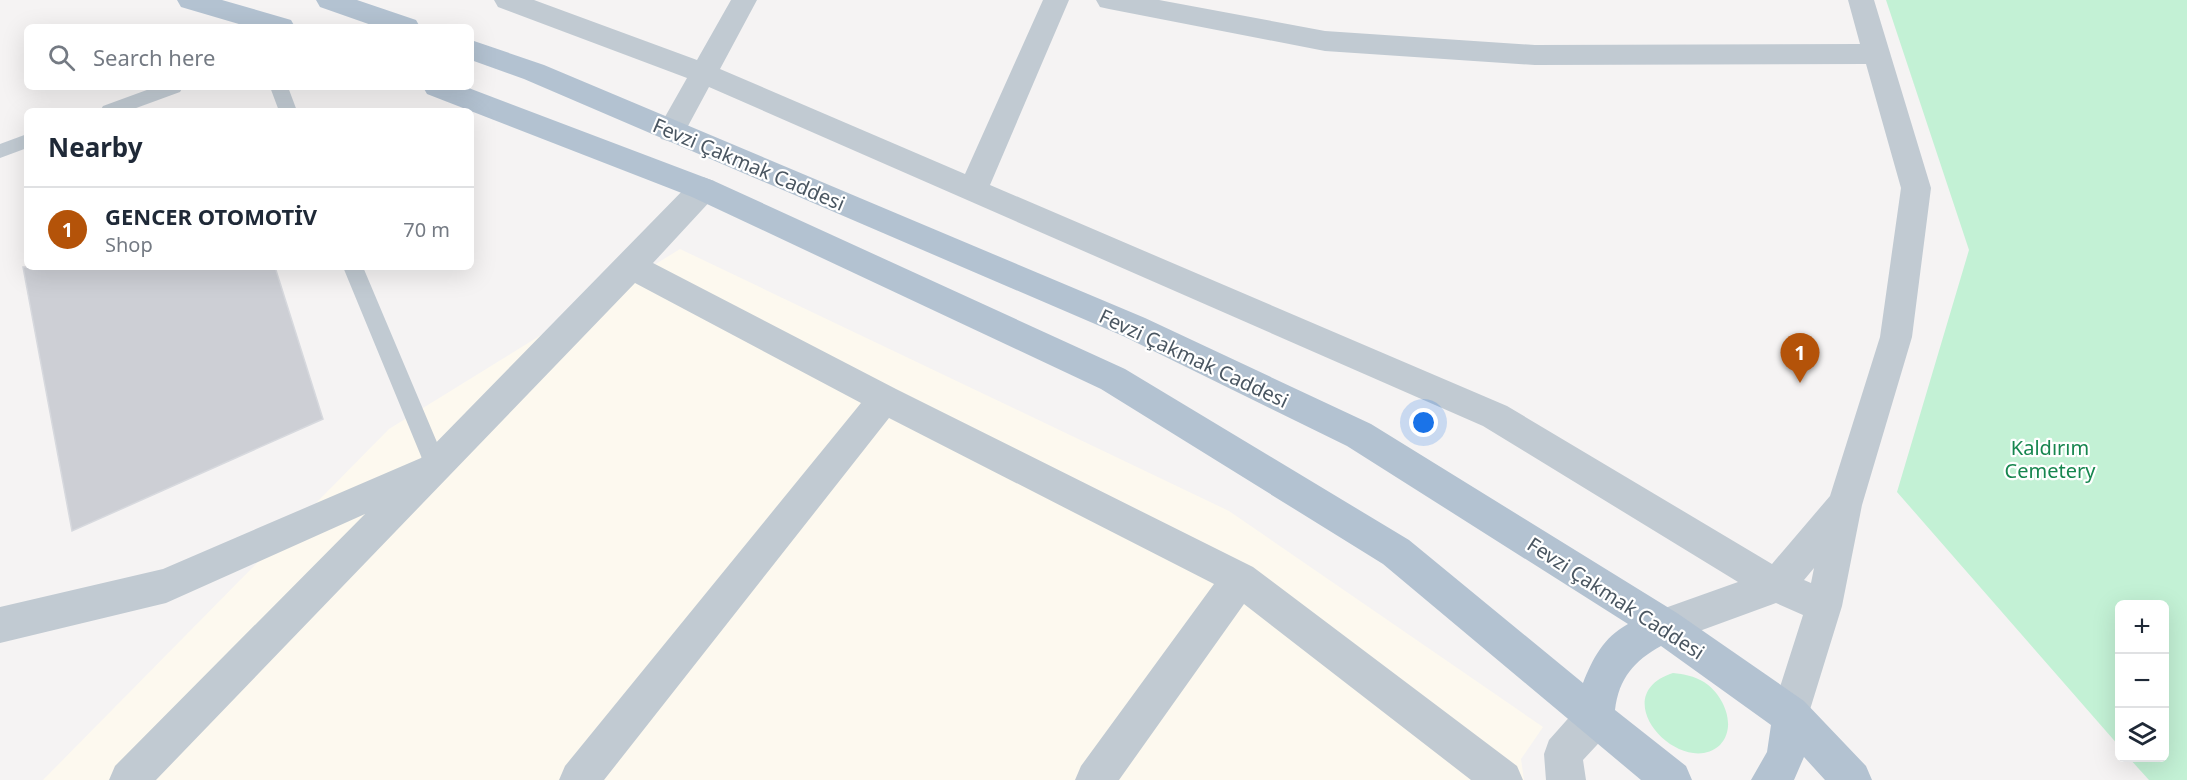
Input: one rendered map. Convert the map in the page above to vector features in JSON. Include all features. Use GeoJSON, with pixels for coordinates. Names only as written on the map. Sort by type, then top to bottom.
{"type":"FeatureCollection","features":[{"type":"Feature","properties":{"kind":"main road"},"geometry":{"type":"LineString","coordinates":[[190,0],[271,24]]}},
{"type":"Feature","properties":{"kind":"main road"},"geometry":{"type":"LineString","coordinates":[[329,0],[397,24]]}},
{"type":"Feature","properties":{"kind":"main road","name":"Fevzi Çakmak Caddesi"},"geometry":{"type":"LineString","coordinates":[[474,51],[534,72],[1134,327],[1359,435],[1664,626],[1790,715],[1852,780]]}},
{"type":"Feature","properties":{"kind":"main road","name":"Fevzi Çakmak Caddesi"},"geometry":{"type":"LineString","coordinates":[[445,90],[703,189],[1113,380],[1396,552],[1672,780]]}},
{"type":"Feature","properties":{"kind":"main road"},"geometry":{"type":"LineString","coordinates":[[1595,718],[1596,696],[1603,674],[1615,657],[1637,638],[1664,626]]}},
{"type":"Feature","properties":{"kind":"main road"},"geometry":{"type":"LineString","coordinates":[[1771,780],[1785,759],[1791,736],[1790,715]]}},
{"type":"Feature","properties":{"kind":"street"},"geometry":{"type":"LineString","coordinates":[[507,0],[703,73],[1495,416],[1776,586],[1824,606]]}},
{"type":"Feature","properties":{"kind":"street"},"geometry":{"type":"LineString","coordinates":[[671,131],[744,0]]}},
{"type":"Feature","properties":{"kind":"street"},"geometry":{"type":"LineString","coordinates":[[973,190],[1056,0]]}},
{"type":"Feature","properties":{"kind":"street"},"geometry":{"type":"LineString","coordinates":[[1109,0],[1325,41],[1535,55],[1877,54]]}},
{"type":"Feature","properties":{"kind":"street"},"geometry":{"type":"LineString","coordinates":[[1790,715],[1824,606],[1845,505],[1896,337],[1916,188],[1862,0]]}},
{"type":"Feature","properties":{"kind":"street"},"geometry":{"type":"LineString","coordinates":[[129,780],[631,266],[703,189]]}},
{"type":"Feature","properties":{"kind":"street"},"geometry":{"type":"LineString","coordinates":[[631,266],[884,399],[1240,579],[1503,780]]}},
{"type":"Feature","properties":{"kind":"street"},"geometry":{"type":"LineString","coordinates":[[579,780],[884,399]]}},
{"type":"Feature","properties":{"kind":"street"},"geometry":{"type":"LineString","coordinates":[[0,625],[166,586],[436,466]]}},
{"type":"Feature","properties":{"kind":"street"},"geometry":{"type":"LineString","coordinates":[[1664,626],[1776,586],[1845,505]]}},
{"type":"Feature","properties":{"kind":"street"},"geometry":{"type":"LineString","coordinates":[[1095,780],[1240,579]]}},
{"type":"Feature","properties":{"kind":"street"},"geometry":{"type":"LineString","coordinates":[[1566,780],[1563,754],[1595,718]]}},
{"type":"Feature","properties":{"kind":"lane"},"geometry":{"type":"LineString","coordinates":[[117,108],[166,90]]}},
{"type":"Feature","properties":{"kind":"lane"},"geometry":{"type":"LineString","coordinates":[[280,90],[287,108]]}},
{"type":"Feature","properties":{"kind":"lane"},"geometry":{"type":"LineString","coordinates":[[0,151],[24,142]]}},
{"type":"Feature","properties":{"kind":"lane"},"geometry":{"type":"LineString","coordinates":[[354,270],[436,466]]}},
{"type":"Feature","properties":{"kind":"shaded area"},"geometry":{"type":"Polygon","coordinates":[[[680,249],[1229,511],[1543,727],[1521,759],[1524,780],[43,780],[389,429],[680,249]]]}},
{"type":"Feature","properties":{"kind":"green space","name":"Kaldırım Cemetery"},"geometry":{"type":"Polygon","coordinates":[[[1886,0],[2187,0],[2187,780],[2149,780],[2133,762],[2169,762],[2169,600],[2115,600],[2115,741],[1897,492],[1969,250],[1886,0]]]}},
{"type":"Feature","properties":{"kind":"green space"},"geometry":{"type":"Polygon","coordinates":[[[1673,673],[1700,680],[1717,694],[1728,720],[1728,729],[1720,745],[1704,753],[1687,752],[1670,744],[1656,731],[1647,715],[1645,699],[1653,684],[1673,673]]]}},
{"type":"Feature","properties":{"kind":"building"},"geometry":{"type":"Polygon","coordinates":[[[23,267],[24,270],[276,270],[323,419],[72,531],[23,267]]]}},
{"type":"Feature","properties":{"kind":"place","name":"GENCER OTOMOTİV"},"geometry":{"type":"Point","coordinates":[1800,383]}}]}
